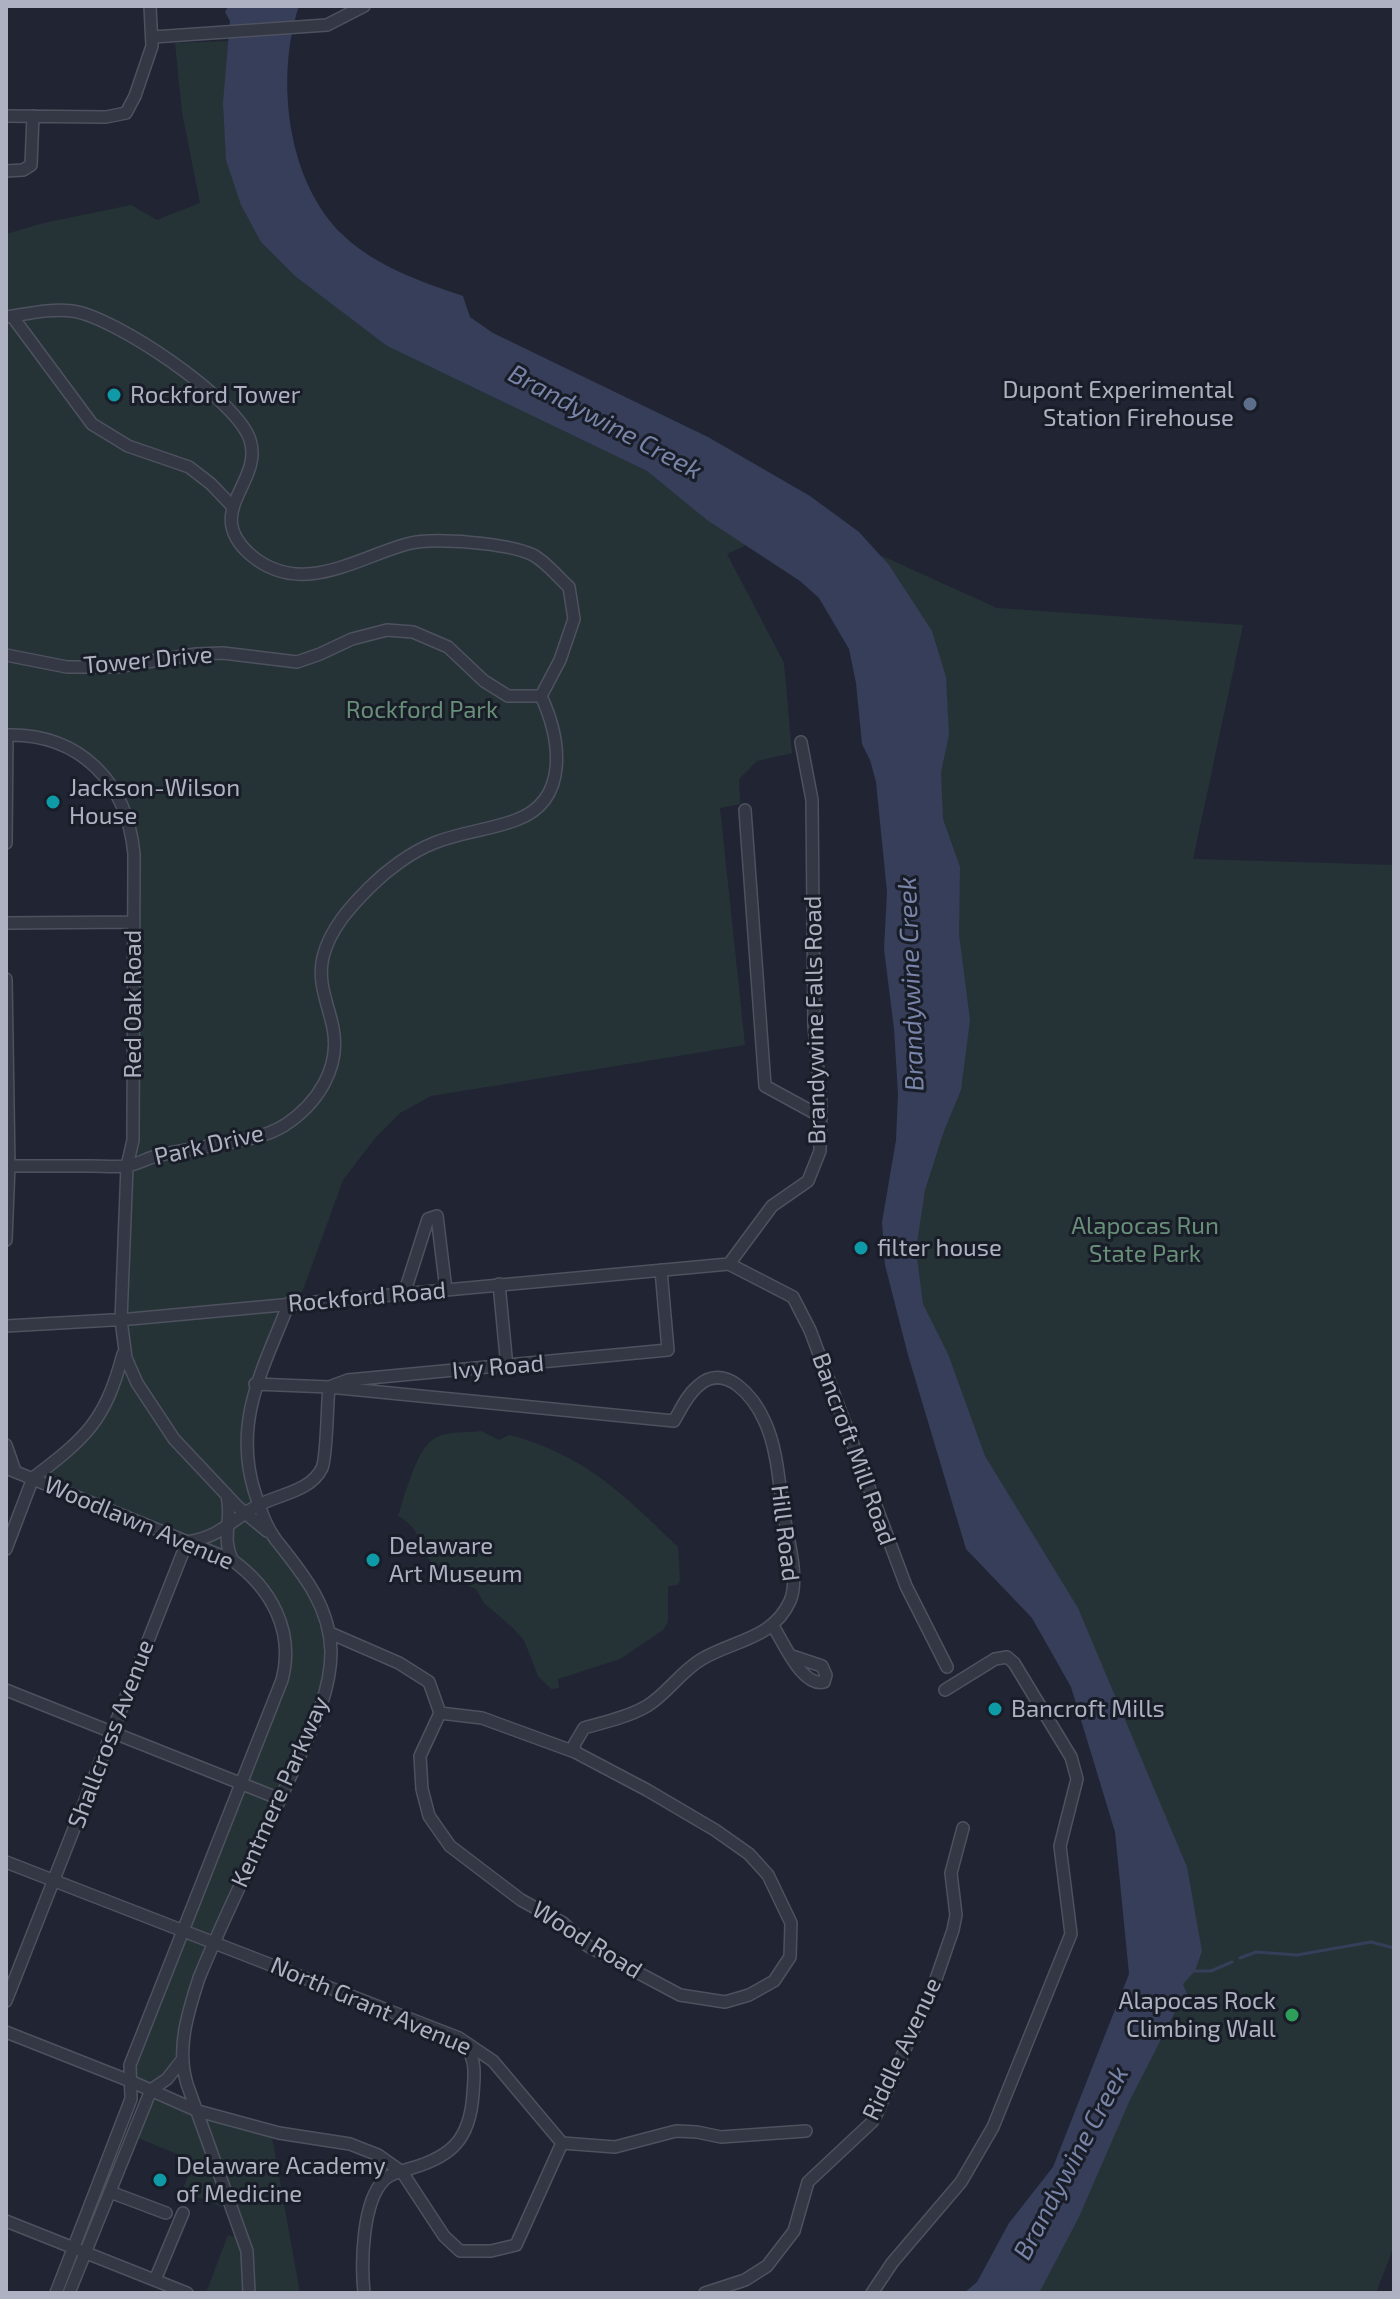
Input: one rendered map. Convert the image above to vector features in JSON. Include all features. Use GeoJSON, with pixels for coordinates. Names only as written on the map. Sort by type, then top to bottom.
{"type":"FeatureCollection","features":[{"type":"Feature","properties":{"kind":"street"},"geometry":{"type":"LineString","coordinates":[[6,116],[106,117],[126,113],[135,96],[153,37],[150,6]]}},
{"type":"Feature","properties":{"kind":"street"},"geometry":{"type":"LineString","coordinates":[[153,37],[327,25],[364,6]]}},
{"type":"Feature","properties":{"kind":"street"},"geometry":{"type":"LineString","coordinates":[[6,171],[23,170],[31,165],[33,116]]}},
{"type":"Feature","properties":{"kind":"street"},"geometry":{"type":"LineString","coordinates":[[9,316],[74,311],[121,329],[198,381],[231,411],[250,439],[251,463],[232,506],[231,516],[237,538],[253,556],[278,570],[310,575],[346,567],[408,544],[438,540],[505,548],[533,555],[569,587],[574,619],[560,660],[541,696]]}},
{"type":"Feature","properties":{"kind":"street"},"geometry":{"type":"LineString","coordinates":[[9,316],[92,424],[128,446],[189,467],[232,506]]}},
{"type":"Feature","properties":{"kind":"street","name":"Tower Drive"},"geometry":{"type":"LineString","coordinates":[[6,655],[67,667],[116,667],[196,654],[223,653],[297,662],[352,639],[387,630],[413,632],[448,647],[484,681],[508,696],[541,696]]}},
{"type":"Feature","properties":{"kind":"street","name":"Park Drive"},"geometry":{"type":"LineString","coordinates":[[7,1166],[127,1166],[156,1156],[264,1135],[285,1125],[315,1097],[328,1077],[334,1053],[333,1027],[323,996],[321,976],[323,957],[332,934],[371,886],[420,850],[440,841],[516,820],[537,808],[545,799],[552,788],[557,760],[552,719],[541,696]]}},
{"type":"Feature","properties":{"kind":"street"},"geometry":{"type":"LineString","coordinates":[[6,735],[6,843]]}},
{"type":"Feature","properties":{"kind":"street","name":"Red Oak Road"},"geometry":{"type":"LineString","coordinates":[[6,735],[35,736],[69,747],[99,770],[115,789],[126,814],[133,842],[133,1140],[127,1166],[121,1320],[124,1349],[137,1383],[187,1454],[227,1496],[276,1539]]}},
{"type":"Feature","properties":{"kind":"street","name":"Brandywine Falls Road"},"geometry":{"type":"LineString","coordinates":[[729,1264],[772,1206],[808,1181],[820,1151],[814,1025],[812,800],[801,742]]}},
{"type":"Feature","properties":{"kind":"street"},"geometry":{"type":"LineString","coordinates":[[745,810],[765,1086],[820,1116]]}},
{"type":"Feature","properties":{"kind":"street"},"geometry":{"type":"LineString","coordinates":[[6,923],[133,922]]}},
{"type":"Feature","properties":{"kind":"street"},"geometry":{"type":"LineString","coordinates":[[6,979],[6,1240]]}},
{"type":"Feature","properties":{"kind":"street"},"geometry":{"type":"LineString","coordinates":[[404,1294],[428,1219],[437,1216],[446,1290]]}},
{"type":"Feature","properties":{"kind":"street","name":"Rockford Road"},"geometry":{"type":"LineString","coordinates":[[6,1326],[121,1320],[729,1264]]}},
{"type":"Feature","properties":{"kind":"street","name":"Bancroft Mill Road"},"geometry":{"type":"LineString","coordinates":[[729,1264],[793,1297],[810,1330],[906,1586],[947,1667]]}},
{"type":"Feature","properties":{"kind":"street","name":"Ivy Road"},"geometry":{"type":"LineString","coordinates":[[329,1387],[348,1380],[668,1350],[661,1270]]}},
{"type":"Feature","properties":{"kind":"street"},"geometry":{"type":"LineString","coordinates":[[499,1284],[507,1367]]}},
{"type":"Feature","properties":{"kind":"street","name":"Kentmere Parkway"},"geometry":{"type":"LineString","coordinates":[[249,2293],[247,2251],[187,2084],[182,2060],[189,2011],[214,1941],[312,1728],[327,1685],[330,1633],[316,1592],[265,1523],[252,1484],[246,1444],[255,1384],[289,1303]]}},
{"type":"Feature","properties":{"kind":"street","name":"Red Oak Road"},"geometry":{"type":"LineString","coordinates":[[33,1478],[64,1455],[96,1421],[109,1397],[124,1349]]}},
{"type":"Feature","properties":{"kind":"street","name":"Hill Road"},"geometry":{"type":"LineString","coordinates":[[329,1387],[674,1421],[697,1386],[715,1377],[731,1379],[743,1389],[765,1421],[772,1443],[792,1561],[791,1599],[773,1626]]}},
{"type":"Feature","properties":{"kind":"street"},"geometry":{"type":"LineString","coordinates":[[187,1542],[209,1537],[259,1505],[305,1486],[317,1477],[325,1463],[325,1416],[329,1387],[255,1384]]}},
{"type":"Feature","properties":{"kind":"street"},"geometry":{"type":"LineString","coordinates":[[6,1445],[10,1470]]}},
{"type":"Feature","properties":{"kind":"street","name":"Woodlawn Avenue"},"geometry":{"type":"LineString","coordinates":[[10,1470],[232,1560],[261,1585],[280,1616],[285,1642],[282,1680]]}},
{"type":"Feature","properties":{"kind":"street"},"geometry":{"type":"LineString","coordinates":[[6,1549],[33,1478]]}},
{"type":"Feature","properties":{"kind":"street"},"geometry":{"type":"LineString","coordinates":[[227,1496],[230,1508],[225,1541],[232,1560]]}},
{"type":"Feature","properties":{"kind":"street","name":"Shallcross Avenue"},"geometry":{"type":"LineString","coordinates":[[6,2001],[187,1542]]}},
{"type":"Feature","properties":{"kind":"street"},"geometry":{"type":"LineString","coordinates":[[575,1752],[574,1745],[584,1728],[624,1717],[649,1705],[704,1657],[749,1640],[773,1626],[792,1656]]}},
{"type":"Feature","properties":{"kind":"street"},"geometry":{"type":"LineString","coordinates":[[330,1633],[399,1663],[429,1682],[440,1713]]}},
{"type":"Feature","properties":{"kind":"street"},"geometry":{"type":"LineString","coordinates":[[872,2293],[892,2263],[961,2182],[993,2127],[1071,1934],[1060,1846],[1077,1779],[1071,1757],[1014,1663],[1007,1657],[995,1659],[945,1690]]}},
{"type":"Feature","properties":{"kind":"street","name":"Kentmere Parkway"},"geometry":{"type":"LineString","coordinates":[[80,2250],[131,2099],[130,2065],[282,1680]]}},
{"type":"Feature","properties":{"kind":"street"},"geometry":{"type":"LineString","coordinates":[[6,1690],[280,1799]]}},
{"type":"Feature","properties":{"kind":"street","name":"Wood Road"},"geometry":{"type":"LineString","coordinates":[[440,1713],[482,1718],[575,1752],[647,1790],[749,1854],[768,1875],[791,1923],[790,1957],[774,1981],[749,1995],[725,2002],[680,1995],[588,1946],[563,1923],[521,1900],[450,1846],[429,1816],[422,1789],[420,1756],[440,1713]]}},
{"type":"Feature","properties":{"kind":"street","name":"Riddle Avenue"},"geometry":{"type":"LineString","coordinates":[[705,2293],[745,2280],[767,2266],[794,2231],[808,2182],[872,2122],[877,2113],[936,1979],[953,1930],[956,1915],[951,1873],[963,1828]]}},
{"type":"Feature","properties":{"kind":"street","name":"North Grant Avenue"},"geometry":{"type":"LineString","coordinates":[[6,1862],[459,2038],[493,2061],[562,2143]]}},
{"type":"Feature","properties":{"kind":"street"},"geometry":{"type":"LineString","coordinates":[[6,2032],[198,2111],[271,2132],[350,2144],[378,2155],[402,2172],[444,2236],[460,2251],[475,2252],[516,2245],[562,2143],[615,2147],[676,2131],[721,2137],[806,2131]]}},
{"type":"Feature","properties":{"kind":"street"},"geometry":{"type":"LineString","coordinates":[[364,2293],[363,2261],[369,2208],[385,2177],[444,2156],[466,2129],[472,2112],[473,2057],[459,2038]]}},
{"type":"Feature","properties":{"kind":"street"},"geometry":{"type":"LineString","coordinates":[[56,2293],[110,2192],[151,2090],[167,2079],[182,2060]]}},
{"type":"Feature","properties":{"kind":"street"},"geometry":{"type":"LineString","coordinates":[[110,2192],[166,2213]]}},
{"type":"Feature","properties":{"kind":"street"},"geometry":{"type":"LineString","coordinates":[[155,2280],[183,2213]]}},
{"type":"Feature","properties":{"kind":"street"},"geometry":{"type":"LineString","coordinates":[[6,2221],[187,2293]]}},
{"type":"Feature","properties":{"kind":"street"},"geometry":{"type":"LineString","coordinates":[[69,2293],[80,2250]]}},
{"type":"Feature","properties":{"kind":"green space","name":"Rockford Park"},"geometry":{"type":"Polygon","coordinates":[[[229,41],[261,242],[296,277],[387,346],[647,471],[707,519],[746,545],[727,554],[784,663],[792,753],[757,761],[739,779],[740,804],[720,808],[745,1045],[431,1096],[400,1113],[376,1137],[343,1180],[301,1295],[289,1304],[247,1426],[259,1505],[246,1513],[267,1531],[325,1616],[327,1685],[199,1978],[182,2060],[151,2090],[130,2081],[282,1680],[283,1629],[241,1566],[33,1478],[78,1442],[119,1368],[133,922],[126,814],[80,753],[6,735],[6,234],[131,205],[157,220],[200,203],[182,112],[175,43],[229,41]]]}},
{"type":"Feature","properties":{"kind":"green space","name":"Alapocas Run State Park"},"geometry":{"type":"Polygon","coordinates":[[[882,556],[997,608],[1243,625],[1193,859],[1394,865],[1394,2246],[1376,2293],[1001,2293],[1170,1972],[1141,1835],[896,1277],[916,1105],[871,571],[882,556]]]}},
{"type":"Feature","properties":{"kind":"green space"},"geometry":{"type":"Polygon","coordinates":[[[481,1431],[499,1440],[509,1435],[536,1443],[581,1465],[621,1494],[678,1547],[680,1580],[678,1585],[668,1586],[668,1622],[663,1630],[620,1659],[558,1679],[559,1688],[551,1689],[538,1676],[524,1640],[484,1603],[476,1589],[449,1578],[435,1568],[412,1527],[398,1516],[408,1484],[423,1450],[430,1442],[447,1434],[481,1431]]]}},
{"type":"Feature","properties":{"kind":"green space"},"geometry":{"type":"Polygon","coordinates":[[[151,2090],[271,2132],[300,2293],[206,2293],[228,2235],[237,2238],[223,2201],[222,2207],[182,2191],[194,2161],[133,2136],[151,2090]]]}},
{"type":"Feature","properties":{"kind":"water","name":"Brandywine Creek"},"geometry":{"type":"Polygon","coordinates":[[[228,6],[299,6],[288,65],[291,128],[309,187],[324,213],[343,235],[384,264],[463,296],[470,317],[493,333],[708,437],[810,496],[859,532],[889,565],[932,631],[946,677],[949,735],[941,772],[943,819],[960,867],[959,934],[970,1020],[961,1090],[925,1190],[916,1250],[923,1304],[948,1354],[985,1456],[1078,1608],[1187,1867],[1202,1951],[1195,1971],[1183,1984],[1188,1996],[1179,2004],[1129,2102],[1078,2219],[1039,2293],[964,2293],[977,2282],[1009,2223],[1053,2167],[1129,1974],[1115,1832],[1071,1687],[1032,1618],[966,1549],[908,1355],[885,1265],[882,1222],[896,1140],[898,1094],[884,949],[887,892],[876,782],[862,744],[849,649],[819,598],[800,581],[707,520],[647,471],[387,346],[296,277],[261,242],[241,205],[226,160],[223,103],[230,21],[225,12],[228,6]]]}},
{"type":"Feature","properties":{"kind":"waterway"},"geometry":{"type":"LineString","coordinates":[[1240,1958],[1256,1952],[1297,1955],[1371,1942],[1394,1948]]}},
{"type":"Feature","properties":{"kind":"waterway"},"geometry":{"type":"LineString","coordinates":[[1194,1971],[1211,1971],[1232,1962]]}},
{"type":"Feature","properties":{"kind":"place","name":"Rockford Tower"},"geometry":{"type":"Point","coordinates":[114,395]}},
{"type":"Feature","properties":{"kind":"place","name":"Dupont Experimental Station Firehouse"},"geometry":{"type":"Point","coordinates":[1250,404]}},
{"type":"Feature","properties":{"kind":"place","name":"Jackson-Wilson House"},"geometry":{"type":"Point","coordinates":[53,802]}},
{"type":"Feature","properties":{"kind":"place","name":"filter house"},"geometry":{"type":"Point","coordinates":[861,1248]}},
{"type":"Feature","properties":{"kind":"place","name":"Delaware Art Museum"},"geometry":{"type":"Point","coordinates":[373,1560]}},
{"type":"Feature","properties":{"kind":"place","name":"Bancroft Mills"},"geometry":{"type":"Point","coordinates":[995,1709]}},
{"type":"Feature","properties":{"kind":"place","name":"Alapocas Rock Climbing Wall"},"geometry":{"type":"Point","coordinates":[1292,2015]}},
{"type":"Feature","properties":{"kind":"place","name":"Delaware Academy of Medicine"},"geometry":{"type":"Point","coordinates":[160,2180]}}]}
